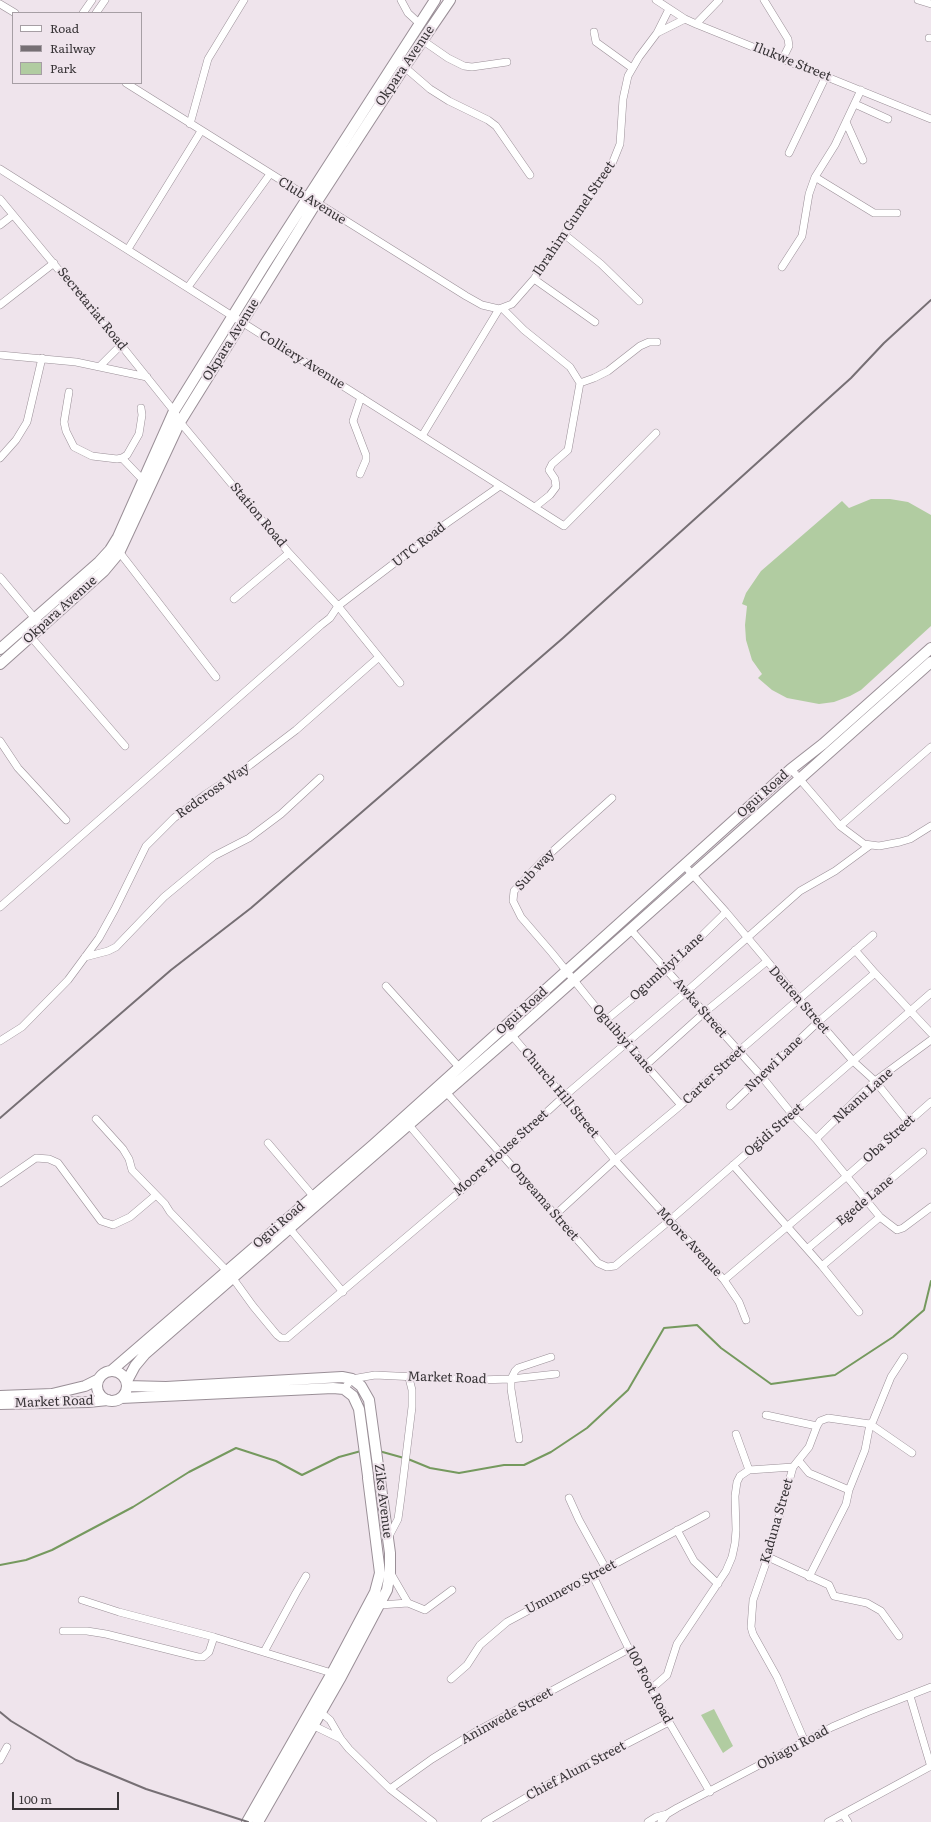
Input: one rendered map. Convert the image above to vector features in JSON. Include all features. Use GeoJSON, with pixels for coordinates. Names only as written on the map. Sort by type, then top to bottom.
{"type":"FeatureCollection","features":[{"type":"Feature","properties":{"kind":"main road","name":"Okpara Avenue"},"geometry":{"type":"LineString","coordinates":[[0,648],[99,562],[114,544],[174,411],[232,316],[312,200],[400,63],[420,24],[435,0]]}},
{"type":"Feature","properties":{"kind":"main road","name":"Okpara Avenue"},"geometry":{"type":"LineString","coordinates":[[400,63],[422,40],[450,0]]}},
{"type":"Feature","properties":{"kind":"main road","name":"Okpara Avenue"},"geometry":{"type":"LineString","coordinates":[[0,664],[104,571],[120,553],[180,422],[241,322],[312,200]]}},
{"type":"Feature","properties":{"kind":"main road","name":"Ogui Road"},"geometry":{"type":"LineString","coordinates":[[111,1371],[230,1274],[290,1229],[512,1035],[570,975],[684,865],[931,648]]}},
{"type":"Feature","properties":{"kind":"main road","name":"Ogui Road"},"geometry":{"type":"LineString","coordinates":[[127,1384],[135,1366],[145,1354],[313,1196],[373,1145],[504,1027],[630,929],[931,662]]}},
{"type":"Feature","properties":{"kind":"main road"},"geometry":{"type":"LineString","coordinates":[[121,1398],[124,1395],[127,1384],[121,1373],[111,1371],[104,1373],[97,1383],[98,1392],[108,1400],[113,1401],[121,1398],[333,1388],[344,1389]]}},
{"type":"Feature","properties":{"kind":"main road"},"geometry":{"type":"LineString","coordinates":[[127,1384],[166,1387],[342,1377],[352,1379]]}},
{"type":"Feature","properties":{"kind":"main road","name":"Market Road"},"geometry":{"type":"LineString","coordinates":[[0,1396],[52,1394],[85,1386],[99,1379]]}},
{"type":"Feature","properties":{"kind":"main road","name":"Ziks Avenue"},"geometry":{"type":"LineString","coordinates":[[258,1822],[316,1708],[380,1605],[387,1590],[390,1572],[388,1538],[374,1430],[369,1400],[361,1386],[352,1379]]}},
{"type":"Feature","properties":{"kind":"main road","name":"Ziks Avenue"},"geometry":{"type":"LineString","coordinates":[[336,1675],[375,1592],[380,1573],[361,1418],[356,1401],[349,1392],[344,1389]]}},
{"type":"Feature","properties":{"kind":"main road","name":"Market Road"},"geometry":{"type":"LineString","coordinates":[[0,1404],[88,1402],[108,1400]]}},
{"type":"Feature","properties":{"kind":"main road","name":"Ziks Avenue"},"geometry":{"type":"LineString","coordinates":[[247,1822],[308,1723]]}},
{"type":"Feature","properties":{"kind":"street"},"geometry":{"type":"LineString","coordinates":[[85,12],[92,0]]}},
{"type":"Feature","properties":{"kind":"street"},"geometry":{"type":"LineString","coordinates":[[97,12],[105,0]]}},
{"type":"Feature","properties":{"kind":"street"},"geometry":{"type":"LineString","coordinates":[[190,124],[208,59],[244,0]]}},
{"type":"Feature","properties":{"kind":"street"},"geometry":{"type":"LineString","coordinates":[[401,0],[408,13],[420,24]]}},
{"type":"Feature","properties":{"kind":"street","name":"Ilukwe Street"},"geometry":{"type":"LineString","coordinates":[[656,0],[669,10],[696,24],[931,119]]}},
{"type":"Feature","properties":{"kind":"street"},"geometry":{"type":"LineString","coordinates":[[696,24],[719,0]]}},
{"type":"Feature","properties":{"kind":"street"},"geometry":{"type":"LineString","coordinates":[[764,0],[788,39],[789,46],[783,58]]}},
{"type":"Feature","properties":{"kind":"street"},"geometry":{"type":"LineString","coordinates":[[918,0],[931,4]]}},
{"type":"Feature","properties":{"kind":"street"},"geometry":{"type":"LineString","coordinates":[[0,4],[13,12]]}},
{"type":"Feature","properties":{"kind":"street","name":"Ibrahim Gumel Street"},"geometry":{"type":"LineString","coordinates":[[422,436],[501,309],[512,304],[534,279],[612,164],[617,153],[622,134],[623,99],[628,76],[657,33],[669,10]]}},
{"type":"Feature","properties":{"kind":"street"},"geometry":{"type":"LineString","coordinates":[[657,33],[685,19]]}},
{"type":"Feature","properties":{"kind":"street"},"geometry":{"type":"LineString","coordinates":[[594,32],[596,42],[632,68]]}},
{"type":"Feature","properties":{"kind":"street"},"geometry":{"type":"LineString","coordinates":[[422,40],[448,58],[464,66],[472,67],[507,62]]}},
{"type":"Feature","properties":{"kind":"street"},"geometry":{"type":"LineString","coordinates":[[400,63],[436,93],[461,108],[488,120],[496,126],[530,175]]}},
{"type":"Feature","properties":{"kind":"street"},"geometry":{"type":"LineString","coordinates":[[790,153],[826,76]]}},
{"type":"Feature","properties":{"kind":"street","name":"Club Avenue"},"geometry":{"type":"LineString","coordinates":[[128,84],[466,296],[482,305],[501,309]]}},
{"type":"Feature","properties":{"kind":"street"},"geometry":{"type":"LineString","coordinates":[[782,266],[802,236],[809,194],[815,177],[862,90]]}},
{"type":"Feature","properties":{"kind":"street"},"geometry":{"type":"LineString","coordinates":[[855,104],[888,119]]}},
{"type":"Feature","properties":{"kind":"street"},"geometry":{"type":"LineString","coordinates":[[846,122],[863,160]]}},
{"type":"Feature","properties":{"kind":"street"},"geometry":{"type":"LineString","coordinates":[[128,249],[201,131]]}},
{"type":"Feature","properties":{"kind":"street","name":"Colliery Avenue"},"geometry":{"type":"LineString","coordinates":[[0,169],[564,526],[656,433]]}},
{"type":"Feature","properties":{"kind":"street"},"geometry":{"type":"LineString","coordinates":[[188,287],[270,174]]}},
{"type":"Feature","properties":{"kind":"street"},"geometry":{"type":"LineString","coordinates":[[815,177],[874,213],[897,213]]}},
{"type":"Feature","properties":{"kind":"street","name":"Secretariat Road"},"geometry":{"type":"LineString","coordinates":[[0,199],[147,377],[174,411],[180,422]]}},
{"type":"Feature","properties":{"kind":"street"},"geometry":{"type":"LineString","coordinates":[[0,225],[13,215]]}},
{"type":"Feature","properties":{"kind":"street"},"geometry":{"type":"LineString","coordinates":[[565,235],[601,264],[640,301]]}},
{"type":"Feature","properties":{"kind":"street"},"geometry":{"type":"LineString","coordinates":[[0,305],[54,263]]}},
{"type":"Feature","properties":{"kind":"street"},"geometry":{"type":"LineString","coordinates":[[534,279],[595,322]]}},
{"type":"Feature","properties":{"kind":"street"},"geometry":{"type":"LineString","coordinates":[[501,309],[524,330],[570,367],[580,383],[568,450],[552,464],[549,470],[555,479],[556,487],[550,495],[535,507]]}},
{"type":"Feature","properties":{"kind":"street"},"geometry":{"type":"LineString","coordinates":[[580,383],[608,371],[640,346],[649,342],[657,342]]}},
{"type":"Feature","properties":{"kind":"street"},"geometry":{"type":"LineString","coordinates":[[100,366],[121,345]]}},
{"type":"Feature","properties":{"kind":"street"},"geometry":{"type":"LineString","coordinates":[[0,355],[42,358],[100,366],[147,377]]}},
{"type":"Feature","properties":{"kind":"street"},"geometry":{"type":"LineString","coordinates":[[0,458],[16,440],[27,422],[42,358]]}},
{"type":"Feature","properties":{"kind":"street"},"geometry":{"type":"LineString","coordinates":[[69,392],[64,422],[66,431],[74,447],[92,456],[122,458],[143,480]]}},
{"type":"Feature","properties":{"kind":"street"},"geometry":{"type":"LineString","coordinates":[[360,397],[353,421],[366,455],[366,460],[360,474]]}},
{"type":"Feature","properties":{"kind":"street"},"geometry":{"type":"LineString","coordinates":[[122,458],[131,450],[139,434],[142,416],[141,408]]}},
{"type":"Feature","properties":{"kind":"street","name":"Station Road"},"geometry":{"type":"LineString","coordinates":[[180,422],[289,553],[338,606],[400,683]]}},
{"type":"Feature","properties":{"kind":"street","name":"UTC Road"},"geometry":{"type":"LineString","coordinates":[[0,907],[330,618],[338,606],[446,523],[500,486]]}},
{"type":"Feature","properties":{"kind":"street"},"geometry":{"type":"LineString","coordinates":[[114,544],[216,677]]}},
{"type":"Feature","properties":{"kind":"street"},"geometry":{"type":"LineString","coordinates":[[234,599],[289,553]]}},
{"type":"Feature","properties":{"kind":"street"},"geometry":{"type":"LineString","coordinates":[[0,577],[42,627]]}},
{"type":"Feature","properties":{"kind":"street"},"geometry":{"type":"LineString","coordinates":[[31,637],[125,746]]}},
{"type":"Feature","properties":{"kind":"street","name":"Redcross Way"},"geometry":{"type":"LineString","coordinates":[[0,1041],[22,1027],[68,980],[106,925],[146,846],[174,818],[206,794],[250,765],[290,734],[379,657]]}},
{"type":"Feature","properties":{"kind":"street"},"geometry":{"type":"LineString","coordinates":[[0,741],[18,768],[66,820]]}},
{"type":"Feature","properties":{"kind":"street"},"geometry":{"type":"LineString","coordinates":[[840,826],[931,747]]}},
{"type":"Feature","properties":{"kind":"street"},"geometry":{"type":"LineString","coordinates":[[791,770],[840,826],[859,842],[869,846]]}},
{"type":"Feature","properties":{"kind":"street"},"geometry":{"type":"LineString","coordinates":[[84,957],[108,951],[116,947],[164,897],[199,868],[214,856],[249,838],[270,822],[320,778]]}},
{"type":"Feature","properties":{"kind":"street","name":"Sub way"},"geometry":{"type":"LineString","coordinates":[[570,975],[521,917],[514,906],[512,896],[514,891],[544,859],[612,798]]}},
{"type":"Feature","properties":{"kind":"street"},"geometry":{"type":"LineString","coordinates":[[746,938],[800,891],[835,871],[869,846],[900,842],[928,828],[931,836]]}},
{"type":"Feature","properties":{"kind":"street","name":"Denten Street"},"geometry":{"type":"LineString","coordinates":[[684,865],[726,912],[766,962],[818,1022],[853,1061],[875,1082],[908,1122]]}},
{"type":"Feature","properties":{"kind":"street","name":"Ogumbiyi Lane"},"geometry":{"type":"LineString","coordinates":[[606,1020],[667,970],[726,912]]}},
{"type":"Feature","properties":{"kind":"street","name":"Awka Street"},"geometry":{"type":"LineString","coordinates":[[630,929],[762,1077],[792,1114],[816,1139],[880,1217],[897,1230],[903,1228],[931,1207]]}},
{"type":"Feature","properties":{"kind":"street","name":"Carter Street"},"geometry":{"type":"LineString","coordinates":[[555,1215],[615,1160],[681,1105],[739,1051],[873,935]]}},
{"type":"Feature","properties":{"kind":"street","name":"Moore House Street"},"geometry":{"type":"LineString","coordinates":[[230,1274],[252,1306],[277,1335],[281,1338],[287,1338],[463,1189],[564,1096],[686,992],[746,938]]}},
{"type":"Feature","properties":{"kind":"street"},"geometry":{"type":"LineString","coordinates":[[856,950],[875,973],[931,1033]]}},
{"type":"Feature","properties":{"kind":"street"},"geometry":{"type":"LineString","coordinates":[[646,1065],[705,1012],[766,962]]}},
{"type":"Feature","properties":{"kind":"street","name":"Nnewi Lane"},"geometry":{"type":"LineString","coordinates":[[730,1106],[818,1022],[875,973]]}},
{"type":"Feature","properties":{"kind":"street","name":"Oguibiyi Lane"},"geometry":{"type":"LineString","coordinates":[[570,975],[606,1020],[681,1105]]}},
{"type":"Feature","properties":{"kind":"street"},"geometry":{"type":"LineString","coordinates":[[386,986],[459,1067]]}},
{"type":"Feature","properties":{"kind":"street","name":"Ogidi Street"},"geometry":{"type":"LineString","coordinates":[[615,1266],[734,1166],[931,993]]}},
{"type":"Feature","properties":{"kind":"street","name":"Church Hill Street"},"geometry":{"type":"LineString","coordinates":[[504,1027],[564,1096],[615,1160]]}},
{"type":"Feature","properties":{"kind":"street","name":"Nkanu Lane"},"geometry":{"type":"LineString","coordinates":[[816,1139],[875,1082],[931,1040]]}},
{"type":"Feature","properties":{"kind":"street","name":"Onyeama Street"},"geometry":{"type":"LineString","coordinates":[[446,1092],[598,1263],[607,1267],[615,1266]]}},
{"type":"Feature","properties":{"kind":"street","name":"Oba Street"},"geometry":{"type":"LineString","coordinates":[[788,1226],[931,1102]]}},
{"type":"Feature","properties":{"kind":"street"},"geometry":{"type":"LineString","coordinates":[[96,1119],[123,1148],[129,1159],[132,1170],[230,1274]]}},
{"type":"Feature","properties":{"kind":"street"},"geometry":{"type":"LineString","coordinates":[[408,1125],[463,1189]]}},
{"type":"Feature","properties":{"kind":"street"},"geometry":{"type":"LineString","coordinates":[[268,1143],[313,1196]]}},
{"type":"Feature","properties":{"kind":"street","name":"Egede Lane"},"geometry":{"type":"LineString","coordinates":[[807,1250],[923,1152]]}},
{"type":"Feature","properties":{"kind":"street"},"geometry":{"type":"LineString","coordinates":[[0,1183],[36,1158],[49,1159],[58,1163],[101,1221],[112,1225],[130,1217],[156,1195]]}},
{"type":"Feature","properties":{"kind":"street","name":"Moore Avenue"},"geometry":{"type":"LineString","coordinates":[[615,1160],[724,1280],[788,1226]]}},
{"type":"Feature","properties":{"kind":"street"},"geometry":{"type":"LineString","coordinates":[[734,1166],[788,1226],[859,1312]]}},
{"type":"Feature","properties":{"kind":"street"},"geometry":{"type":"LineString","coordinates":[[822,1266],[880,1217]]}},
{"type":"Feature","properties":{"kind":"street"},"geometry":{"type":"LineString","coordinates":[[290,1229],[343,1292]]}},
{"type":"Feature","properties":{"kind":"street"},"geometry":{"type":"LineString","coordinates":[[724,1280],[739,1302],[746,1320]]}},
{"type":"Feature","properties":{"kind":"street"},"geometry":{"type":"LineString","coordinates":[[519,1439],[510,1379],[515,1370],[518,1368],[551,1357]]}},
{"type":"Feature","properties":{"kind":"street"},"geometry":{"type":"LineString","coordinates":[[810,1577],[846,1504],[849,1490],[865,1450],[870,1424],[873,1421],[891,1377],[904,1357]]}},
{"type":"Feature","properties":{"kind":"street","name":"Market Road"},"geometry":{"type":"LineString","coordinates":[[352,1379],[375,1375],[409,1378],[478,1380],[510,1379],[556,1374]]}},
{"type":"Feature","properties":{"kind":"street"},"geometry":{"type":"LineString","coordinates":[[388,1538],[399,1515],[412,1407],[412,1390],[409,1378]]}},
{"type":"Feature","properties":{"kind":"street"},"geometry":{"type":"LineString","coordinates":[[344,1389],[352,1379]]}},
{"type":"Feature","properties":{"kind":"street"},"geometry":{"type":"LineString","coordinates":[[766,1415],[818,1426],[820,1421],[828,1418],[870,1424],[912,1454]]}},
{"type":"Feature","properties":{"kind":"street","name":"Kaduna Street"},"geometry":{"type":"LineString","coordinates":[[805,1742],[776,1677],[757,1644],[751,1627],[753,1600],[768,1557],[793,1467],[809,1447],[818,1426]]}},
{"type":"Feature","properties":{"kind":"street"},"geometry":{"type":"LineString","coordinates":[[736,1434],[749,1470]]}},
{"type":"Feature","properties":{"kind":"street"},"geometry":{"type":"LineString","coordinates":[[799,1461],[809,1473],[849,1490]]}},
{"type":"Feature","properties":{"kind":"street"},"geometry":{"type":"LineString","coordinates":[[651,1689],[664,1678],[677,1644],[723,1578],[732,1557],[736,1530],[735,1496],[737,1482],[740,1476],[749,1470],[793,1467]]}},
{"type":"Feature","properties":{"kind":"street"},"geometry":{"type":"LineString","coordinates":[[569,1498],[579,1520],[606,1568]]}},
{"type":"Feature","properties":{"kind":"street","name":"Umunevo Street"},"geometry":{"type":"LineString","coordinates":[[451,1679],[467,1665],[480,1645],[507,1622],[706,1515]]}},
{"type":"Feature","properties":{"kind":"street"},"geometry":{"type":"LineString","coordinates":[[677,1530],[694,1561],[718,1584]]}},
{"type":"Feature","properties":{"kind":"street"},"geometry":{"type":"LineString","coordinates":[[768,1557],[829,1585],[834,1596],[867,1603],[881,1611],[899,1636]]}},
{"type":"Feature","properties":{"kind":"street"},"geometry":{"type":"LineString","coordinates":[[390,1572],[408,1603]]}},
{"type":"Feature","properties":{"kind":"street"},"geometry":{"type":"LineString","coordinates":[[264,1652],[306,1576]]}},
{"type":"Feature","properties":{"kind":"street","name":"100 Foot Road"},"geometry":{"type":"LineString","coordinates":[[593,1576],[629,1649],[710,1792]]}},
{"type":"Feature","properties":{"kind":"street"},"geometry":{"type":"LineString","coordinates":[[380,1605],[408,1603],[422,1610],[428,1610],[452,1590]]}},
{"type":"Feature","properties":{"kind":"street"},"geometry":{"type":"LineString","coordinates":[[82,1600],[119,1612],[214,1637],[336,1675]]}},
{"type":"Feature","properties":{"kind":"street"},"geometry":{"type":"LineString","coordinates":[[63,1631],[87,1631],[106,1634],[198,1657],[207,1654],[214,1637]]}},
{"type":"Feature","properties":{"kind":"street","name":"Aninwede Street"},"geometry":{"type":"LineString","coordinates":[[390,1789],[477,1731],[629,1649]]}},
{"type":"Feature","properties":{"kind":"street","name":"Obiagu Road"},"geometry":{"type":"LineString","coordinates":[[661,1822],[667,1814],[805,1742],[867,1712],[931,1687]]}},
{"type":"Feature","properties":{"kind":"street"},"geometry":{"type":"LineString","coordinates":[[828,1822],[931,1767],[910,1696]]}},
{"type":"Feature","properties":{"kind":"street"},"geometry":{"type":"LineString","coordinates":[[316,1708],[333,1725],[341,1739],[390,1789],[433,1822]]}},
{"type":"Feature","properties":{"kind":"street","name":"Chief Alum Street"},"geometry":{"type":"LineString","coordinates":[[485,1822],[551,1784],[669,1722]]}},
{"type":"Feature","properties":{"kind":"street"},"geometry":{"type":"LineString","coordinates":[[308,1723],[341,1739]]}},
{"type":"Feature","properties":{"kind":"street"},"geometry":{"type":"LineString","coordinates":[[0,1760],[7,1747]]}},
{"type":"Feature","properties":{"kind":"street"},"geometry":{"type":"LineString","coordinates":[[648,1822],[656,1817],[667,1814]]}},
{"type":"Feature","properties":{"kind":"street"},"geometry":{"type":"LineString","coordinates":[[844,1814],[848,1822]]}},
{"type":"Feature","properties":{"kind":"green space"},"geometry":{"type":"Polygon","coordinates":[[[871,499],[890,499],[908,502],[931,515],[931,626],[861,690],[850,696],[834,702],[819,704],[787,698],[772,690],[758,678],[762,674],[752,660],[746,640],[745,625],[747,606],[742,604],[746,593],[761,571],[842,501],[849,508],[871,499]]]}},
{"type":"Feature","properties":{"kind":"green space"},"geometry":{"type":"Polygon","coordinates":[[[714,1709],[733,1746],[723,1753],[701,1715],[714,1709]]]}},
{"type":"Feature","properties":{"kind":"waterway"},"geometry":{"type":"LineString","coordinates":[[408,1459],[430,1468],[459,1473],[504,1465],[524,1465],[551,1452],[587,1428],[628,1390],[664,1328],[697,1325],[721,1348],[771,1384],[835,1375],[893,1337],[924,1310],[931,1281]]}},
{"type":"Feature","properties":{"kind":"waterway"},"geometry":{"type":"LineString","coordinates":[[0,1565],[26,1560],[52,1550],[133,1507],[189,1472],[236,1448],[276,1461],[302,1475],[339,1457],[361,1451]]}},
{"type":"Feature","properties":{"kind":"waterway"},"geometry":{"type":"LineString","coordinates":[[379,1451],[404,1458]]}},
{"type":"Feature","properties":{"kind":"railway"},"geometry":{"type":"LineString","coordinates":[[0,1118],[171,970],[251,908],[563,638],[851,378],[884,343],[931,300]]}},
{"type":"Feature","properties":{"kind":"railway"},"geometry":{"type":"LineString","coordinates":[[0,1712],[11,1721],[76,1760],[146,1789],[248,1822]]}}]}
